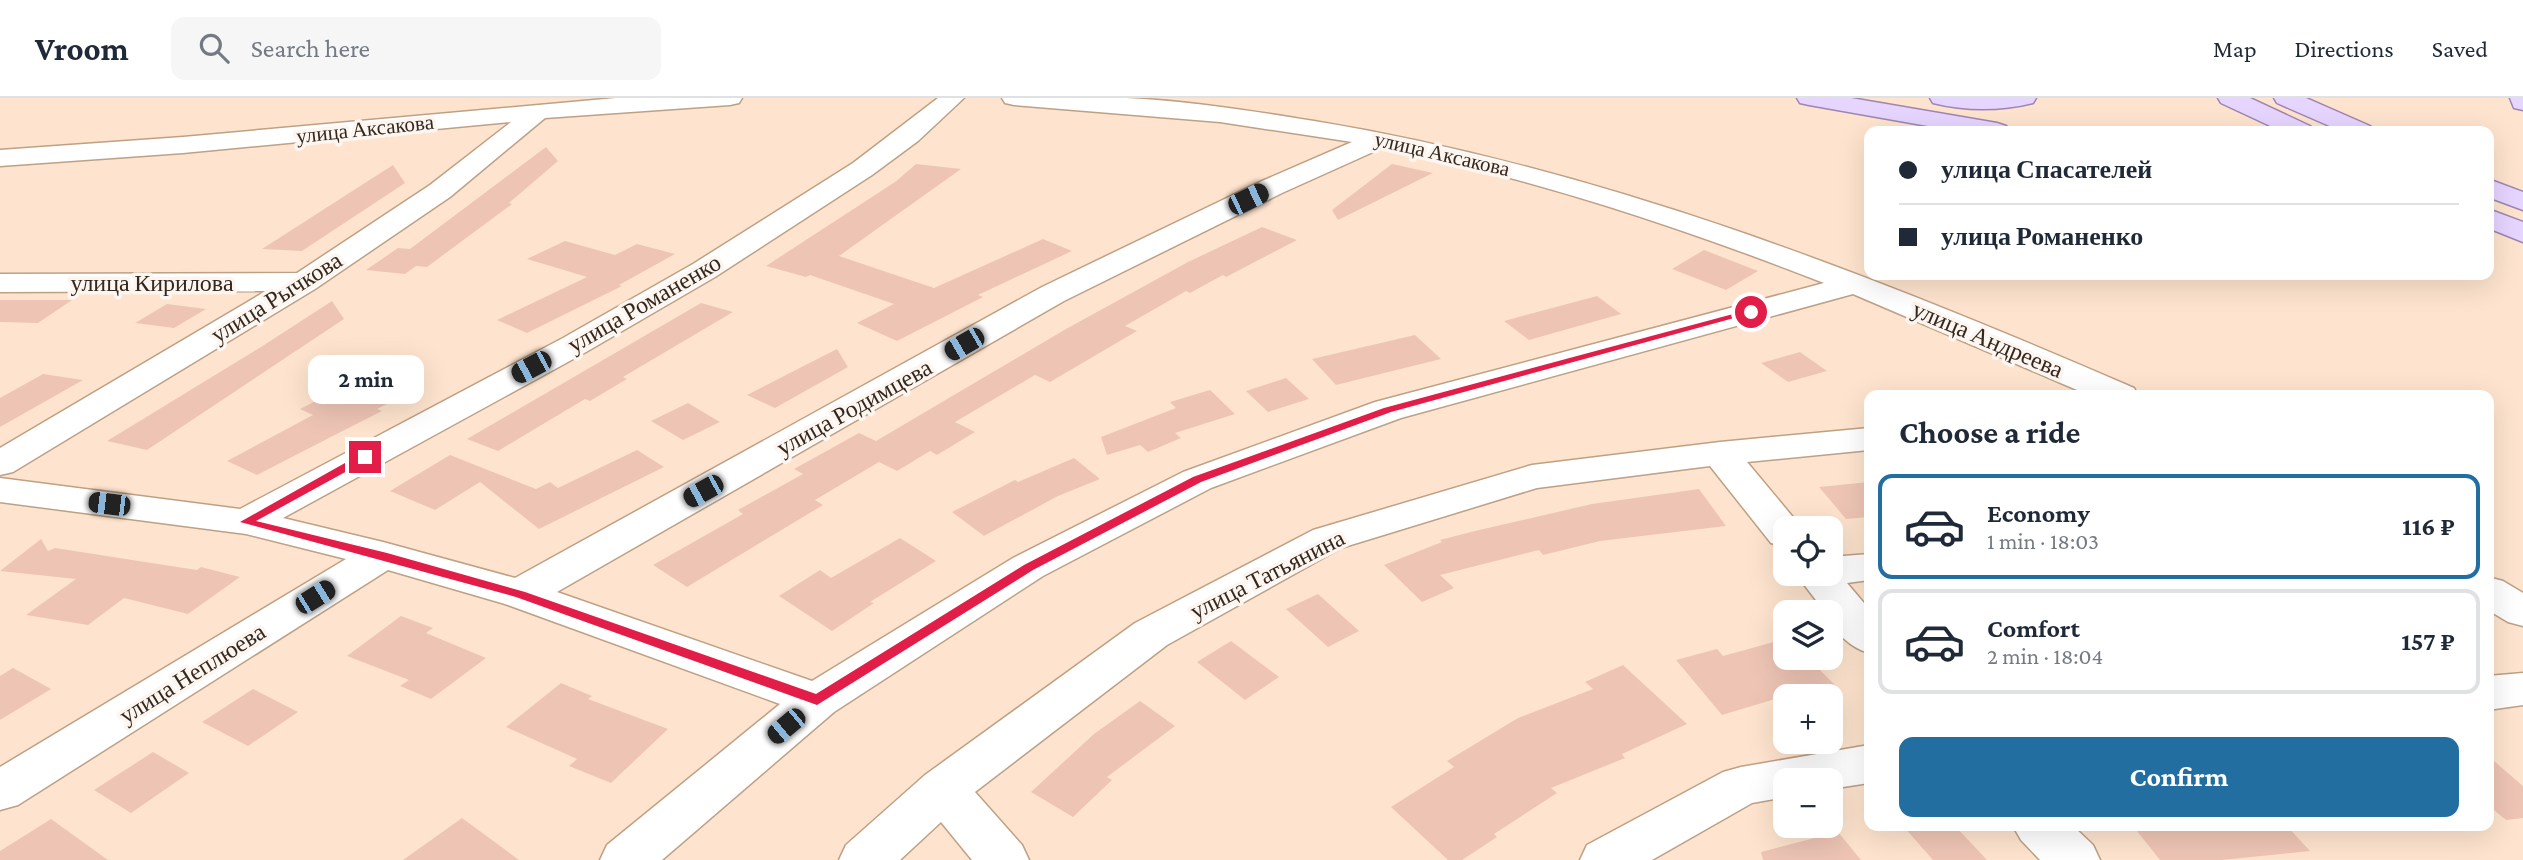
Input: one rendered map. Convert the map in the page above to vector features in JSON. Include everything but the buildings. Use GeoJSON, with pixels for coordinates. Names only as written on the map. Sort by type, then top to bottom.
{"type":"FeatureCollection","features":[{"type":"Feature","properties":{"kind":"main road"},"geometry":{"type":"LineString","coordinates":[[1810,98],[1969,126]]}},
{"type":"Feature","properties":{"kind":"main road"},"geometry":{"type":"LineString","coordinates":[[1942,98],[1993,102],[2024,98]]}},
{"type":"Feature","properties":{"kind":"main road"},"geometry":{"type":"LineString","coordinates":[[2230,98],[2290,126]]}},
{"type":"Feature","properties":{"kind":"main road"},"geometry":{"type":"LineString","coordinates":[[2286,98],[2350,126]]}},
{"type":"Feature","properties":{"kind":"main road"},"geometry":{"type":"LineString","coordinates":[[2494,190],[2523,202]]}},
{"type":"Feature","properties":{"kind":"main road"},"geometry":{"type":"LineString","coordinates":[[2494,221],[2523,233]]}},
{"type":"Feature","properties":{"kind":"main road"},"geometry":{"type":"LineString","coordinates":[[2494,247],[2523,257]]}},
{"type":"Feature","properties":{"kind":"street","name":"улица Аксакова"},"geometry":{"type":"LineString","coordinates":[[0,158],[116,152],[538,112],[730,98]]}},
{"type":"Feature","properties":{"kind":"street","name":"улица Романенко"},"geometry":{"type":"LineString","coordinates":[[246,522],[647,305],[843,183],[919,128],[952,98]]}},
{"type":"Feature","properties":{"kind":"street","name":"улица Аксакова"},"geometry":{"type":"LineString","coordinates":[[1014,98],[1093,101],[1231,114],[1382,139],[1558,182],[1721,234],[1854,284]]}},
{"type":"Feature","properties":{"kind":"street","name":"улица Рычкова"},"geometry":{"type":"LineString","coordinates":[[0,464],[304,282],[440,191],[538,112]]}},
{"type":"Feature","properties":{"kind":"street","name":"улица Родимцева"},"geometry":{"type":"LineString","coordinates":[[520,594],[1053,294],[1272,187],[1382,139]]}},
{"type":"Feature","properties":{"kind":"street","name":"улица Кирилова"},"geometry":{"type":"LineString","coordinates":[[0,283],[304,282]]}},
{"type":"Feature","properties":{"kind":"street"},"geometry":{"type":"LineString","coordinates":[[626,860],[817,700],[1028,568],[1197,480],[1388,410],[1854,284]]}},
{"type":"Feature","properties":{"kind":"street","name":"улица Андреева"},"geometry":{"type":"LineString","coordinates":[[1854,284],[2001,342],[2108,390]]}},
{"type":"Feature","properties":{"kind":"street","name":"улица Татьянина"},"geometry":{"type":"LineString","coordinates":[[864,860],[943,789],[1151,634],[1327,539],[1532,477],[1720,453],[1864,439]]}},
{"type":"Feature","properties":{"kind":"street"},"geometry":{"type":"LineString","coordinates":[[1720,453],[1773,519]]}},
{"type":"Feature","properties":{"kind":"street"},"geometry":{"type":"LineString","coordinates":[[0,490],[246,522],[383,555],[520,594],[817,700]]}},
{"type":"Feature","properties":{"kind":"street","name":"улица Неплюева"},"geometry":{"type":"LineString","coordinates":[[0,790],[383,555]]}},
{"type":"Feature","properties":{"kind":"street"},"geometry":{"type":"LineString","coordinates":[[1843,570],[1864,568]]}},
{"type":"Feature","properties":{"kind":"street"},"geometry":{"type":"LineString","coordinates":[[1827,586],[1864,632]]}},
{"type":"Feature","properties":{"kind":"street"},"geometry":{"type":"LineString","coordinates":[[2494,595],[2523,612]]}},
{"type":"Feature","properties":{"kind":"street"},"geometry":{"type":"LineString","coordinates":[[2494,692],[2523,689]]}},
{"type":"Feature","properties":{"kind":"street"},"geometry":{"type":"LineString","coordinates":[[1606,860],[1741,786],[1864,765]]}},
{"type":"Feature","properties":{"kind":"street"},"geometry":{"type":"LineString","coordinates":[[943,789],[1003,860]]}},
{"type":"Feature","properties":{"kind":"street"},"geometry":{"type":"LineString","coordinates":[[2044,831],[2074,860]]}},
{"type":"Feature","properties":{"kind":"route"},"geometry":{"type":"LineString","coordinates":[[365,457],[246,522],[383,555],[520,594],[817,700],[1028,568],[1197,480],[1388,410],[1751,312]]}}]}
